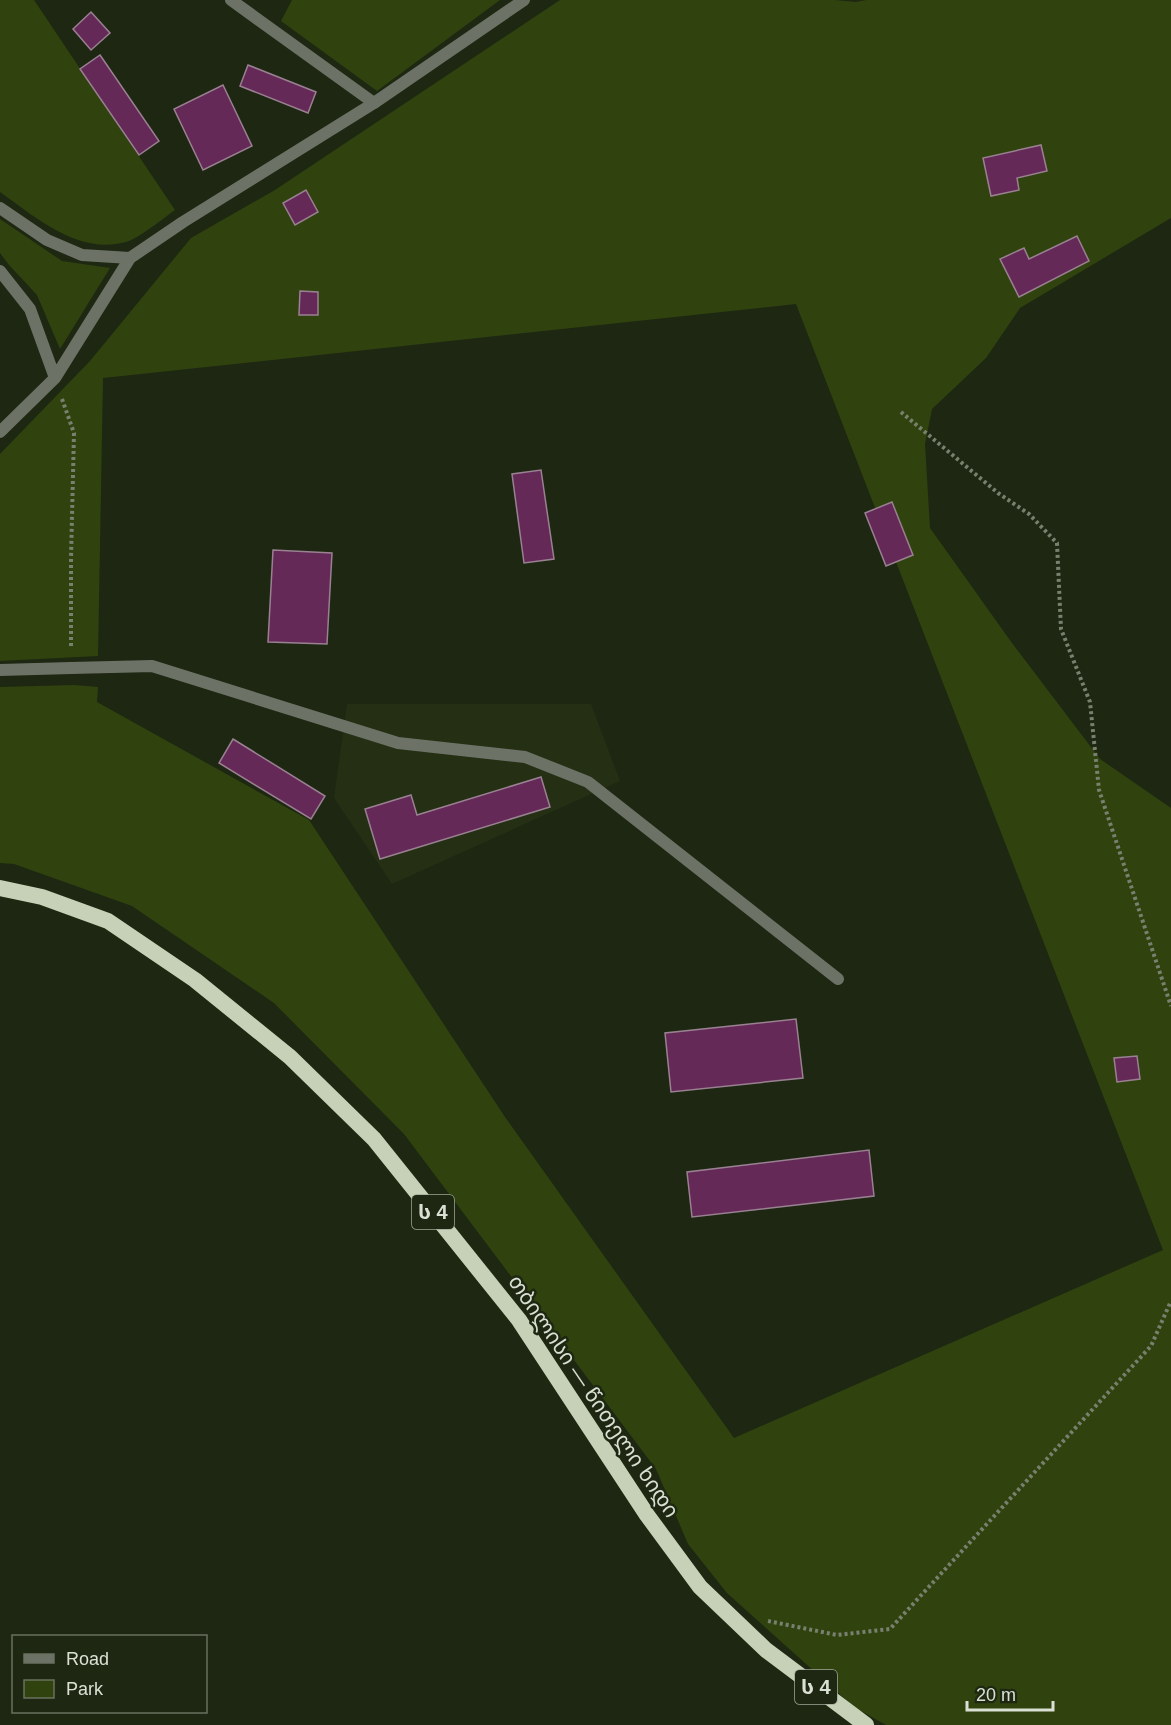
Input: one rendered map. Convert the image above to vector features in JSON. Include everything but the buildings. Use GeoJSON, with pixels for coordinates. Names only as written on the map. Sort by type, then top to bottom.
{"type":"FeatureCollection","features":[{"type":"Feature","properties":{"kind":"highway","name":"თბილისი — წითელი ხიდი"},"geometry":{"type":"LineString","coordinates":[[0,888],[42,897],[108,921],[195,980],[290,1057],[374,1138],[519,1320],[647,1515],[700,1587],[766,1650],[866,1725]]}},
{"type":"Feature","properties":{"kind":"street"},"geometry":{"type":"LineString","coordinates":[[231,0],[374,103]]}},
{"type":"Feature","properties":{"kind":"street"},"geometry":{"type":"LineString","coordinates":[[0,432],[55,378],[130,258],[183,222],[374,103],[524,0]]}},
{"type":"Feature","properties":{"kind":"street"},"geometry":{"type":"LineString","coordinates":[[0,208],[47,240],[82,255],[130,258]]}},
{"type":"Feature","properties":{"kind":"street"},"geometry":{"type":"LineString","coordinates":[[0,271],[30,309],[55,378]]}},
{"type":"Feature","properties":{"kind":"street"},"geometry":{"type":"LineString","coordinates":[[0,670],[152,666],[398,743],[525,757],[588,782],[838,980]]}},
{"type":"Feature","properties":{"kind":"path"},"geometry":{"type":"LineString","coordinates":[[55,378],[74,434],[71,668]]}},
{"type":"Feature","properties":{"kind":"path"},"geometry":{"type":"LineString","coordinates":[[901,412],[998,493],[1029,514],[1058,543],[1061,629],[1090,702],[1099,790],[1171,1006]]}},
{"type":"Feature","properties":{"kind":"path"},"geometry":{"type":"LineString","coordinates":[[726,1612],[837,1635],[890,1629],[1152,1346],[1171,1301]]}},
{"type":"Feature","properties":{"kind":"shaded area"},"geometry":{"type":"Polygon","coordinates":[[[347,704],[591,704],[620,781],[392,884],[334,798],[347,704]]]}},
{"type":"Feature","properties":{"kind":"green space"},"geometry":{"type":"Polygon","coordinates":[[[0,0],[34,0],[175,210],[134,239],[111,245],[93,244],[76,239],[44,223],[0,192],[0,0]]]}},
{"type":"Feature","properties":{"kind":"green space"},"geometry":{"type":"Polygon","coordinates":[[[292,0],[500,0],[377,91],[281,21],[292,0]]]}},
{"type":"Feature","properties":{"kind":"green space"},"geometry":{"type":"Polygon","coordinates":[[[560,0],[835,0],[856,2],[866,0],[1171,0],[1171,218],[1020,308],[986,358],[932,409],[925,444],[930,528],[1012,643],[1100,759],[1171,808],[1171,1725],[886,1725],[854,1707],[727,1593],[688,1544],[656,1469],[404,1134],[274,1003],[132,906],[14,864],[0,863],[0,687],[74,685],[98,687],[97,702],[309,820],[505,1117],[734,1438],[1163,1250],[796,304],[103,378],[98,656],[0,661],[0,454],[90,361],[191,238],[275,190],[560,0]]]}},
{"type":"Feature","properties":{"kind":"green space"},"geometry":{"type":"Polygon","coordinates":[[[0,219],[62,261],[110,268],[60,349],[37,295],[0,253],[0,219]]]}}]}
